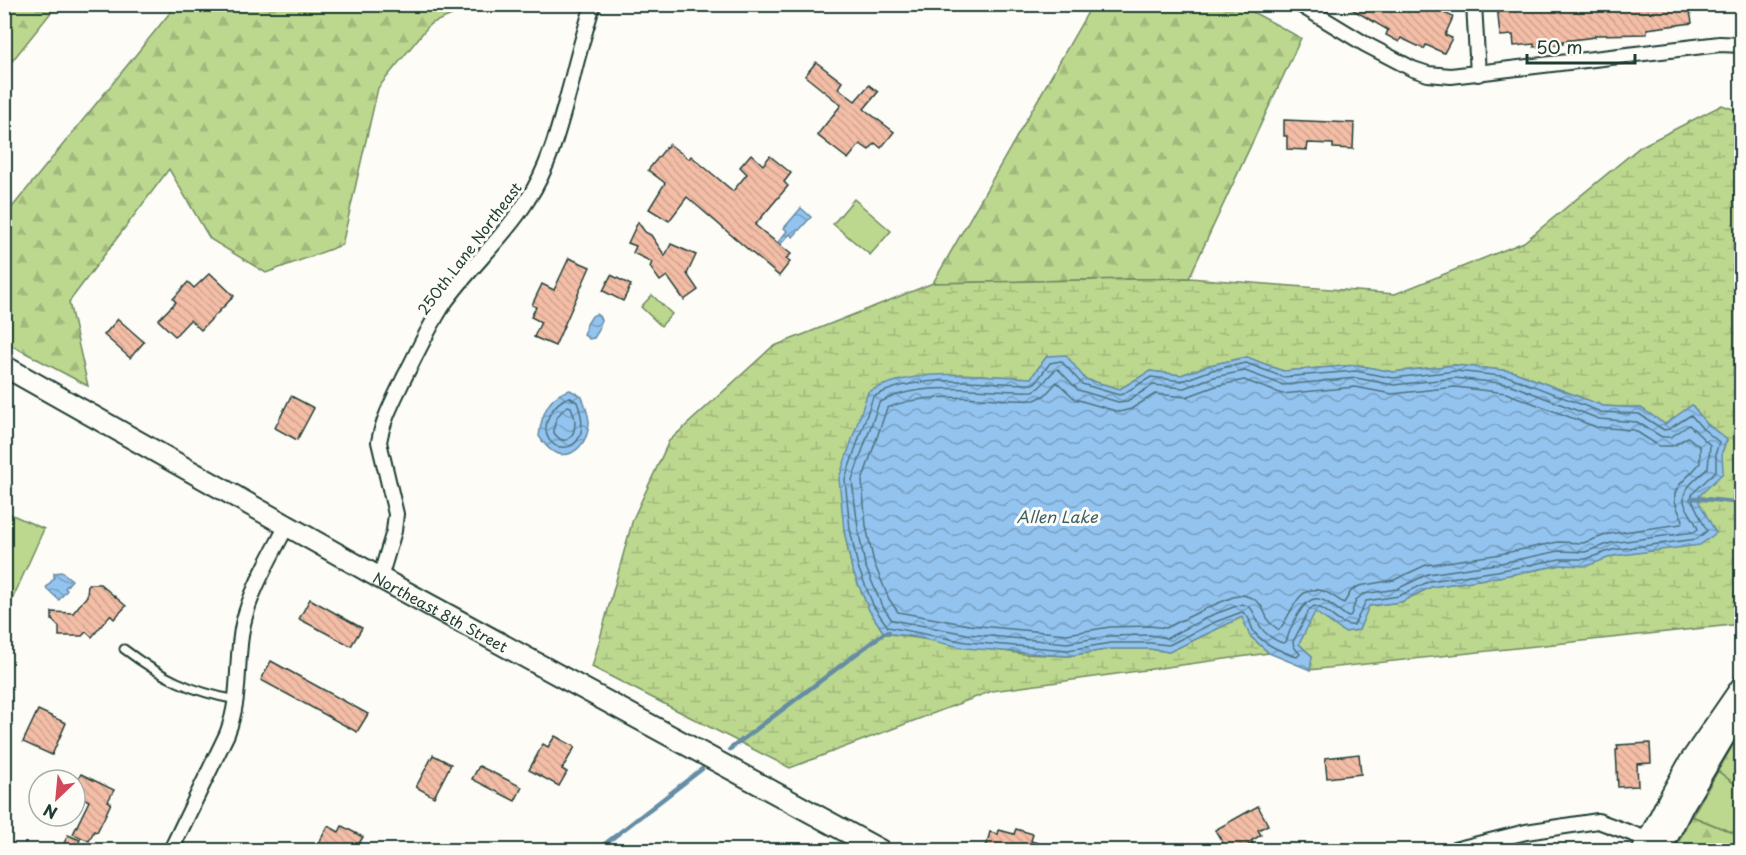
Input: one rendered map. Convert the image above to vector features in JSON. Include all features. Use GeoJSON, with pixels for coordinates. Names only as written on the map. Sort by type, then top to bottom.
{"type":"FeatureCollection","features":[{"type":"Feature","properties":{"kind":"street","name":"250th Lane Northeast"},"geometry":{"type":"LineString","coordinates":[[380,578],[394,531],[396,514],[379,442],[387,413],[427,332],[445,302],[511,223],[529,198],[544,170],[559,127],[593,4]]}},
{"type":"Feature","properties":{"kind":"street"},"geometry":{"type":"LineString","coordinates":[[1299,4],[1365,44],[1413,69],[1428,74],[1451,76],[1478,74],[1720,44],[1742,45]]}},
{"type":"Feature","properties":{"kind":"street"},"geometry":{"type":"LineString","coordinates":[[1474,4],[1478,74]]}},
{"type":"Feature","properties":{"kind":"street","name":"Northeast 8th Street"},"geometry":{"type":"LineString","coordinates":[[4,366],[380,578],[880,850]]}},
{"type":"Feature","properties":{"kind":"street"},"geometry":{"type":"LineString","coordinates":[[171,850],[234,717],[243,626],[247,610],[287,525]]}},
{"type":"Feature","properties":{"kind":"street"},"geometry":{"type":"LineString","coordinates":[[1696,766],[1742,686]]}},
{"type":"Feature","properties":{"kind":"street"},"geometry":{"type":"LineString","coordinates":[[1454,850],[1526,832],[1598,821],[1654,847],[1670,796],[1742,707]]}},
{"type":"Feature","properties":{"kind":"lane"},"geometry":{"type":"LineString","coordinates":[[124,649],[149,668],[179,684],[213,696],[237,700]]}},
{"type":"Feature","properties":{"kind":"green space"},"geometry":{"type":"Polygon","coordinates":[[[177,4],[476,5],[430,24],[378,88],[342,245],[266,273],[210,239],[169,169],[69,302],[88,386],[5,342],[5,216],[177,4]]]}},
{"type":"Feature","properties":{"kind":"green space"},"geometry":{"type":"Polygon","coordinates":[[[4,5],[57,5],[5,70],[4,5]]]}},
{"type":"Feature","properties":{"kind":"green space"},"geometry":{"type":"Polygon","coordinates":[[[1092,5],[1240,5],[1301,38],[1189,278],[933,283],[1092,5]]]}},
{"type":"Feature","properties":{"kind":"green space"},"geometry":{"type":"Polygon","coordinates":[[[1722,105],[1741,112],[1741,624],[1310,670],[1312,656],[1299,644],[1315,611],[1344,632],[1359,630],[1368,606],[1401,602],[1431,587],[1561,565],[1587,565],[1613,556],[1669,548],[1716,533],[1696,498],[1722,473],[1722,452],[1727,440],[1706,423],[1692,405],[1665,425],[1641,408],[1603,406],[1512,371],[1455,365],[1393,372],[1357,365],[1283,371],[1247,357],[1210,365],[1181,375],[1150,371],[1120,389],[1085,379],[1047,356],[1031,378],[961,374],[922,377],[868,392],[858,424],[844,530],[852,569],[869,610],[884,633],[1023,654],[1068,656],[1111,649],[1150,649],[1169,652],[1242,617],[1250,636],[1269,653],[992,691],[790,768],[592,667],[633,519],[669,441],[772,347],[933,283],[1189,278],[1395,294],[1524,242],[1640,147],[1722,105]]]}},
{"type":"Feature","properties":{"kind":"green space"},"geometry":{"type":"Polygon","coordinates":[[[854,199],[891,231],[870,255],[833,224],[854,199]]]}},
{"type":"Feature","properties":{"kind":"green space"},"geometry":{"type":"Polygon","coordinates":[[[652,295],[672,314],[661,326],[641,307],[652,295]]]}},
{"type":"Feature","properties":{"kind":"green space"},"geometry":{"type":"Polygon","coordinates":[[[8,513],[44,529],[11,602],[4,599],[4,521],[8,513]]]}},
{"type":"Feature","properties":{"kind":"green space"},"geometry":{"type":"Polygon","coordinates":[[[1741,731],[1741,784],[1735,784],[1718,771],[1741,731]]]}},
{"type":"Feature","properties":{"kind":"green space"},"geometry":{"type":"Polygon","coordinates":[[[1718,771],[1735,784],[1741,784],[1741,836],[1692,816],[1718,771]]]}},
{"type":"Feature","properties":{"kind":"green space"},"geometry":{"type":"Polygon","coordinates":[[[1691,816],[1741,836],[1741,850],[1675,850],[1691,816]]]}},
{"type":"Feature","properties":{"kind":"water"},"geometry":{"type":"Polygon","coordinates":[[[801,208],[811,217],[793,237],[790,234],[777,248],[775,246],[787,231],[784,228],[801,208]]]}},
{"type":"Feature","properties":{"kind":"water"},"geometry":{"type":"Polygon","coordinates":[[[596,314],[601,320],[599,330],[594,338],[589,339],[584,335],[587,324],[596,314]]]}},
{"type":"Feature","properties":{"kind":"water","name":"Allen Lake"},"geometry":{"type":"Polygon","coordinates":[[[1066,355],[1085,379],[1120,389],[1150,371],[1181,375],[1210,365],[1247,357],[1283,371],[1357,365],[1393,372],[1455,365],[1512,371],[1603,406],[1641,408],[1665,424],[1692,405],[1706,423],[1727,440],[1722,452],[1723,473],[1697,498],[1716,533],[1700,545],[1613,556],[1587,566],[1561,565],[1431,587],[1401,602],[1369,606],[1359,630],[1344,632],[1315,612],[1299,644],[1312,656],[1310,670],[1269,653],[1250,636],[1242,617],[1169,652],[1150,649],[1111,649],[1068,656],[965,648],[884,633],[869,610],[852,569],[844,530],[839,478],[868,392],[887,384],[924,376],[960,374],[1031,378],[1047,356],[1066,355]]]}},
{"type":"Feature","properties":{"kind":"water"},"geometry":{"type":"Polygon","coordinates":[[[570,390],[582,397],[588,415],[589,428],[579,448],[567,454],[560,454],[552,451],[545,444],[539,436],[540,429],[544,414],[551,402],[570,390]]]}},
{"type":"Feature","properties":{"kind":"water"},"geometry":{"type":"Polygon","coordinates":[[[62,572],[72,580],[59,600],[46,588],[54,578],[54,573],[62,572]]]}},
{"type":"Feature","properties":{"kind":"building"},"geometry":{"type":"Polygon","coordinates":[[[1343,4],[1412,4],[1425,11],[1428,5],[1453,17],[1445,35],[1452,38],[1444,53],[1426,45],[1424,49],[1401,38],[1399,42],[1386,35],[1388,30],[1343,4]]]}},
{"type":"Feature","properties":{"kind":"building"},"geometry":{"type":"Polygon","coordinates":[[[1525,4],[1526,7],[1559,4],[1559,7],[1583,4],[1689,4],[1692,23],[1647,29],[1647,34],[1595,35],[1595,37],[1563,41],[1563,44],[1534,47],[1534,44],[1514,46],[1513,35],[1500,36],[1497,5],[1525,4]]]}},
{"type":"Feature","properties":{"kind":"building"},"geometry":{"type":"Polygon","coordinates":[[[816,62],[842,82],[838,88],[855,101],[869,85],[878,92],[864,109],[894,132],[881,148],[875,143],[869,150],[860,144],[848,159],[817,135],[841,105],[805,76],[816,62]]]}},
{"type":"Feature","properties":{"kind":"building"},"geometry":{"type":"Polygon","coordinates":[[[1284,120],[1354,123],[1353,149],[1333,148],[1333,144],[1308,143],[1307,150],[1287,149],[1284,120]]]}},
{"type":"Feature","properties":{"kind":"building"},"geometry":{"type":"Polygon","coordinates":[[[669,144],[689,159],[691,156],[733,191],[747,174],[740,167],[751,154],[763,165],[770,156],[791,173],[784,182],[788,186],[755,225],[791,254],[786,259],[790,262],[779,276],[687,197],[669,221],[649,209],[665,183],[648,170],[669,144]]]}},
{"type":"Feature","properties":{"kind":"building"},"geometry":{"type":"Polygon","coordinates":[[[638,222],[645,232],[651,235],[665,256],[671,244],[696,255],[687,274],[698,290],[684,300],[667,276],[660,281],[650,267],[652,262],[633,253],[636,246],[628,243],[638,222]]]}},
{"type":"Feature","properties":{"kind":"building"},"geometry":{"type":"Polygon","coordinates":[[[569,258],[590,267],[555,346],[534,337],[541,322],[531,317],[536,307],[532,305],[542,284],[554,290],[569,258]]]}},
{"type":"Feature","properties":{"kind":"building"},"geometry":{"type":"Polygon","coordinates":[[[210,273],[234,296],[201,330],[190,320],[175,336],[158,320],[176,302],[173,299],[188,282],[194,288],[210,273]]]}},
{"type":"Feature","properties":{"kind":"building"},"geometry":{"type":"Polygon","coordinates":[[[611,275],[631,285],[623,301],[603,291],[611,275]]]}},
{"type":"Feature","properties":{"kind":"building"},"geometry":{"type":"Polygon","coordinates":[[[118,319],[144,342],[130,358],[104,335],[118,319]]]}},
{"type":"Feature","properties":{"kind":"building"},"geometry":{"type":"Polygon","coordinates":[[[291,396],[314,408],[297,440],[275,428],[291,396]]]}},
{"type":"Feature","properties":{"kind":"building"},"geometry":{"type":"Polygon","coordinates":[[[88,584],[100,584],[126,606],[114,619],[110,615],[92,637],[86,632],[82,636],[59,636],[59,627],[52,620],[52,612],[73,613],[87,596],[88,584]]]}},
{"type":"Feature","properties":{"kind":"building"},"geometry":{"type":"Polygon","coordinates":[[[310,599],[362,628],[351,646],[299,619],[310,599]]]}},
{"type":"Feature","properties":{"kind":"building"},"geometry":{"type":"Polygon","coordinates":[[[271,661],[368,714],[357,732],[261,680],[271,661]]]}},
{"type":"Feature","properties":{"kind":"building"},"geometry":{"type":"Polygon","coordinates":[[[38,710],[66,723],[52,755],[23,742],[38,710]]]}},
{"type":"Feature","properties":{"kind":"building"},"geometry":{"type":"Polygon","coordinates":[[[555,736],[575,747],[562,769],[567,772],[559,786],[529,770],[543,744],[548,747],[555,736]]]}},
{"type":"Feature","properties":{"kind":"building"},"geometry":{"type":"Polygon","coordinates":[[[1650,743],[1651,763],[1637,764],[1638,786],[1618,787],[1617,745],[1650,743]]]}},
{"type":"Feature","properties":{"kind":"building"},"geometry":{"type":"Polygon","coordinates":[[[1359,754],[1361,774],[1327,778],[1325,758],[1359,754]]]}},
{"type":"Feature","properties":{"kind":"building"},"geometry":{"type":"Polygon","coordinates":[[[433,755],[451,764],[434,797],[416,787],[433,755]]]}},
{"type":"Feature","properties":{"kind":"building"},"geometry":{"type":"Polygon","coordinates":[[[479,766],[522,787],[515,801],[472,779],[479,766]]]}},
{"type":"Feature","properties":{"kind":"building"},"geometry":{"type":"Polygon","coordinates":[[[87,777],[114,790],[108,801],[111,803],[104,818],[89,841],[73,834],[76,828],[87,828],[89,801],[87,800],[87,777]]]}},
{"type":"Feature","properties":{"kind":"building"},"geometry":{"type":"Polygon","coordinates":[[[1258,806],[1268,825],[1258,830],[1261,835],[1251,841],[1253,843],[1239,850],[1227,850],[1215,830],[1258,806]]]}},
{"type":"Feature","properties":{"kind":"building"},"geometry":{"type":"Polygon","coordinates":[[[328,826],[339,832],[342,826],[363,837],[355,850],[315,850],[328,826]]]}},
{"type":"Feature","properties":{"kind":"building"},"geometry":{"type":"Polygon","coordinates":[[[1016,829],[1033,834],[1031,841],[1055,848],[1054,850],[985,850],[990,832],[998,834],[999,830],[1014,834],[1016,829]]]}},
{"type":"Feature","properties":{"kind":"building"},"geometry":{"type":"Polygon","coordinates":[[[68,835],[80,840],[75,850],[63,845],[68,835]]]}},
{"type":"Feature","properties":{"kind":"waterway"},"geometry":{"type":"LineString","coordinates":[[1691,499],[1742,503]]}},
{"type":"Feature","properties":{"kind":"waterway"},"geometry":{"type":"LineString","coordinates":[[730,749],[884,633],[889,632]]}},
{"type":"Feature","properties":{"kind":"waterway"},"geometry":{"type":"LineString","coordinates":[[597,850],[702,769]]}}]}
